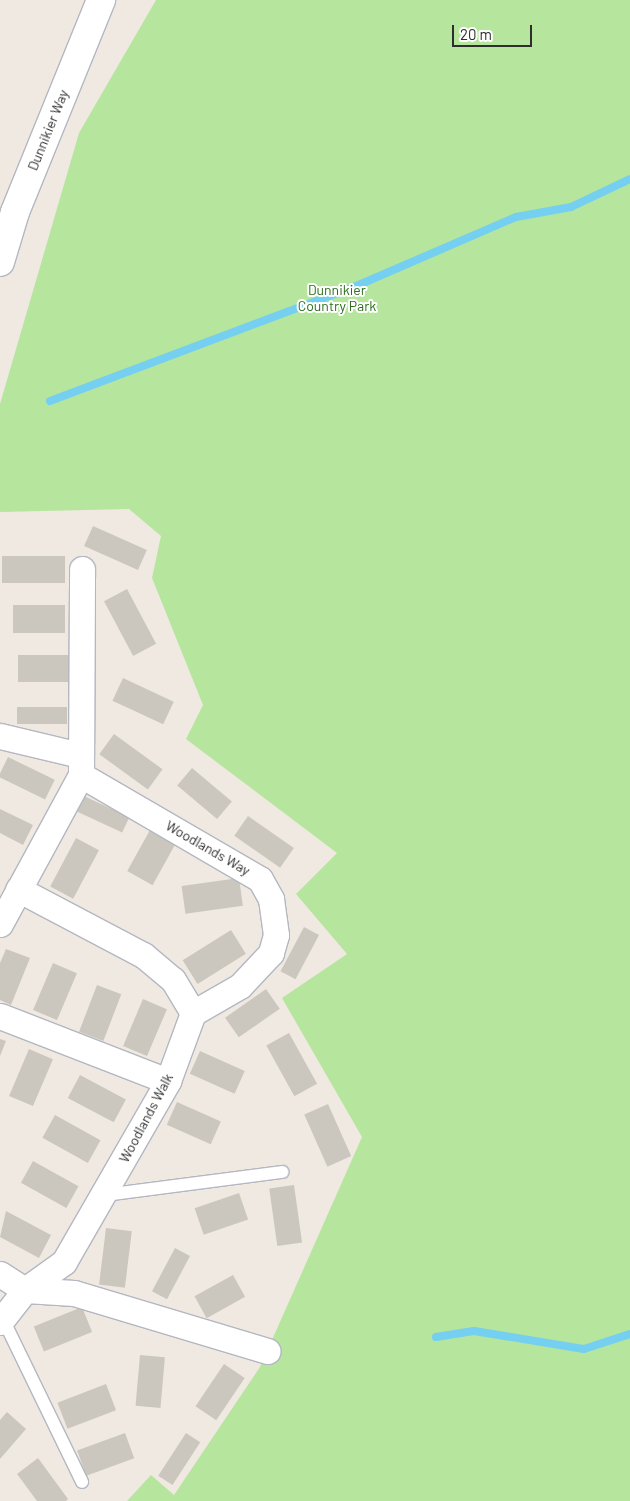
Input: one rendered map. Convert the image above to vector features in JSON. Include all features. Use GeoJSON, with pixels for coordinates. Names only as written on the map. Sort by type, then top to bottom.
{"type":"FeatureCollection","features":[{"type":"Feature","properties":{"kind":"main road","name":"Dunnikier Way"},"geometry":{"type":"LineString","coordinates":[[0,262],[15,212],[101,0]]}},
{"type":"Feature","properties":{"kind":"street"},"geometry":{"type":"LineString","coordinates":[[0,924],[81,765],[82,569]]}},
{"type":"Feature","properties":{"kind":"street","name":"Woodlands Way"},"geometry":{"type":"LineString","coordinates":[[0,736],[81,765],[260,879],[271,899],[276,935],[271,953],[240,986],[193,1013]]}},
{"type":"Feature","properties":{"kind":"street"},"geometry":{"type":"LineString","coordinates":[[18,889],[143,955],[174,980],[193,1013]]}},
{"type":"Feature","properties":{"kind":"street","name":"Woodlands Walk"},"geometry":{"type":"LineString","coordinates":[[1,1321],[25,1290],[64,1262],[105,1195],[168,1081],[193,1013]]}},
{"type":"Feature","properties":{"kind":"street"},"geometry":{"type":"LineString","coordinates":[[0,1016],[168,1081]]}},
{"type":"Feature","properties":{"kind":"street"},"geometry":{"type":"LineString","coordinates":[[0,1274],[25,1290],[74,1293],[267,1350]]}},
{"type":"Feature","properties":{"kind":"lane"},"geometry":{"type":"LineString","coordinates":[[105,1195],[283,1172]]}},
{"type":"Feature","properties":{"kind":"lane"},"geometry":{"type":"LineString","coordinates":[[1,1321],[82,1482]]}},
{"type":"Feature","properties":{"kind":"green space","name":"Dunnikier Country Park"},"geometry":{"type":"Polygon","coordinates":[[[156,0],[630,0],[630,1501],[127,1501],[151,1475],[174,1495],[260,1367],[362,1137],[282,998],[347,954],[296,894],[337,853],[186,739],[203,705],[152,578],[161,536],[129,509],[0,512],[0,404],[79,133],[156,0]]]}},
{"type":"Feature","properties":{"kind":"building"},"geometry":{"type":"Polygon","coordinates":[[[93,526],[147,550],[138,570],[84,546],[93,526]]]}},
{"type":"Feature","properties":{"kind":"building"},"geometry":{"type":"Polygon","coordinates":[[[2,556],[65,556],[65,583],[2,583],[2,556]]]}},
{"type":"Feature","properties":{"kind":"building"},"geometry":{"type":"Polygon","coordinates":[[[127,589],[156,644],[133,656],[104,601],[127,589]]]}},
{"type":"Feature","properties":{"kind":"building"},"geometry":{"type":"Polygon","coordinates":[[[13,605],[65,605],[65,633],[13,633],[13,605]]]}},
{"type":"Feature","properties":{"kind":"building"},"geometry":{"type":"Polygon","coordinates":[[[18,655],[70,655],[70,682],[18,682],[18,655]]]}},
{"type":"Feature","properties":{"kind":"building"},"geometry":{"type":"Polygon","coordinates":[[[123,678],[174,702],[163,724],[112,701],[123,678]]]}},
{"type":"Feature","properties":{"kind":"building"},"geometry":{"type":"Polygon","coordinates":[[[17,707],[67,707],[67,724],[17,724],[17,707]]]}},
{"type":"Feature","properties":{"kind":"building"},"geometry":{"type":"Polygon","coordinates":[[[114,734],[163,769],[148,789],[99,754],[114,734]]]}},
{"type":"Feature","properties":{"kind":"building"},"geometry":{"type":"Polygon","coordinates":[[[8,757],[55,780],[45,800],[0,778],[0,773],[8,757]]]}},
{"type":"Feature","properties":{"kind":"building"},"geometry":{"type":"Polygon","coordinates":[[[192,768],[232,801],[217,819],[177,786],[192,768]]]}},
{"type":"Feature","properties":{"kind":"building"},"geometry":{"type":"Polygon","coordinates":[[[84,796],[129,817],[122,833],[77,811],[84,796]]]}},
{"type":"Feature","properties":{"kind":"building"},"geometry":{"type":"Polygon","coordinates":[[[0,809],[33,825],[23,845],[0,833],[0,809]]]}},
{"type":"Feature","properties":{"kind":"building"},"geometry":{"type":"Polygon","coordinates":[[[248,816],[294,848],[280,868],[234,836],[248,816]]]}},
{"type":"Feature","properties":{"kind":"building"},"geometry":{"type":"Polygon","coordinates":[[[150,830],[175,844],[153,885],[127,871],[150,830]]]}},
{"type":"Feature","properties":{"kind":"building"},"geometry":{"type":"Polygon","coordinates":[[[76,838],[99,850],[73,899],[50,887],[76,838]]]}},
{"type":"Feature","properties":{"kind":"building"},"geometry":{"type":"Polygon","coordinates":[[[239,878],[243,906],[185,914],[182,886],[239,878]]]}},
{"type":"Feature","properties":{"kind":"building"},"geometry":{"type":"Polygon","coordinates":[[[304,927],[319,935],[296,979],[281,971],[304,927]]]}},
{"type":"Feature","properties":{"kind":"building"},"geometry":{"type":"Polygon","coordinates":[[[231,930],[246,954],[197,984],[183,960],[231,930]]]}},
{"type":"Feature","properties":{"kind":"building"},"geometry":{"type":"Polygon","coordinates":[[[6,949],[30,958],[11,1005],[0,1000],[0,963],[6,949]]]}},
{"type":"Feature","properties":{"kind":"building"},"geometry":{"type":"Polygon","coordinates":[[[53,963],[77,973],[57,1020],[33,1010],[53,963]]]}},
{"type":"Feature","properties":{"kind":"building"},"geometry":{"type":"Polygon","coordinates":[[[97,985],[121,994],[103,1041],[79,1032],[97,985]]]}},
{"type":"Feature","properties":{"kind":"building"},"geometry":{"type":"Polygon","coordinates":[[[266,989],[280,1009],[239,1037],[225,1018],[266,989]]]}},
{"type":"Feature","properties":{"kind":"building"},"geometry":{"type":"Polygon","coordinates":[[[143,999],[167,1009],[147,1056],[123,1046],[143,999]]]}},
{"type":"Feature","properties":{"kind":"building"},"geometry":{"type":"Polygon","coordinates":[[[289,1033],[317,1084],[294,1096],[266,1046],[289,1033]]]}},
{"type":"Feature","properties":{"kind":"building"},"geometry":{"type":"Polygon","coordinates":[[[0,1039],[6,1041],[0,1056],[0,1039]]]}},
{"type":"Feature","properties":{"kind":"building"},"geometry":{"type":"Polygon","coordinates":[[[29,1049],[53,1059],[33,1106],[9,1096],[29,1049]]]}},
{"type":"Feature","properties":{"kind":"building"},"geometry":{"type":"Polygon","coordinates":[[[200,1051],[245,1071],[235,1094],[190,1074],[200,1051]]]}},
{"type":"Feature","properties":{"kind":"building"},"geometry":{"type":"Polygon","coordinates":[[[80,1075],[126,1099],[114,1122],[68,1098],[80,1075]]]}},
{"type":"Feature","properties":{"kind":"building"},"geometry":{"type":"Polygon","coordinates":[[[177,1102],[221,1122],[211,1144],[167,1125],[177,1102]]]}},
{"type":"Feature","properties":{"kind":"building"},"geometry":{"type":"Polygon","coordinates":[[[328,1104],[351,1156],[327,1167],[304,1115],[328,1104]]]}},
{"type":"Feature","properties":{"kind":"building"},"geometry":{"type":"Polygon","coordinates":[[[55,1115],[100,1140],[88,1163],[42,1138],[55,1115]]]}},
{"type":"Feature","properties":{"kind":"building"},"geometry":{"type":"Polygon","coordinates":[[[33,1161],[78,1186],[66,1208],[21,1183],[33,1161]]]}},
{"type":"Feature","properties":{"kind":"building"},"geometry":{"type":"Polygon","coordinates":[[[294,1185],[302,1242],[277,1246],[269,1188],[294,1185]]]}},
{"type":"Feature","properties":{"kind":"building"},"geometry":{"type":"Polygon","coordinates":[[[239,1193],[248,1219],[204,1235],[195,1208],[239,1193]]]}},
{"type":"Feature","properties":{"kind":"building"},"geometry":{"type":"Polygon","coordinates":[[[6,1211],[51,1235],[39,1258],[0,1237],[6,1211]]]}},
{"type":"Feature","properties":{"kind":"building"},"geometry":{"type":"Polygon","coordinates":[[[106,1228],[132,1231],[125,1288],[99,1285],[106,1228]]]}},
{"type":"Feature","properties":{"kind":"building"},"geometry":{"type":"Polygon","coordinates":[[[175,1248],[190,1256],[167,1299],[152,1291],[175,1248]]]}},
{"type":"Feature","properties":{"kind":"building"},"geometry":{"type":"Polygon","coordinates":[[[233,1275],[245,1297],[207,1318],[195,1296],[233,1275]]]}},
{"type":"Feature","properties":{"kind":"building"},"geometry":{"type":"Polygon","coordinates":[[[82,1307],[92,1332],[44,1352],[34,1326],[82,1307]]]}},
{"type":"Feature","properties":{"kind":"building"},"geometry":{"type":"Polygon","coordinates":[[[140,1355],[165,1357],[160,1408],[136,1406],[140,1355]]]}},
{"type":"Feature","properties":{"kind":"building"},"geometry":{"type":"Polygon","coordinates":[[[224,1364],[245,1378],[216,1420],[195,1406],[224,1364]]]}},
{"type":"Feature","properties":{"kind":"building"},"geometry":{"type":"Polygon","coordinates":[[[106,1384],[116,1410],[67,1429],[57,1403],[106,1384]]]}},
{"type":"Feature","properties":{"kind":"building"},"geometry":{"type":"Polygon","coordinates":[[[7,1412],[26,1429],[0,1459],[0,1420],[7,1412]]]}},
{"type":"Feature","properties":{"kind":"building"},"geometry":{"type":"Polygon","coordinates":[[[125,1433],[134,1458],[86,1476],[77,1450],[125,1433]]]}},
{"type":"Feature","properties":{"kind":"building"},"geometry":{"type":"Polygon","coordinates":[[[186,1433],[200,1442],[172,1485],[158,1476],[186,1433]]]}},
{"type":"Feature","properties":{"kind":"building"},"geometry":{"type":"Polygon","coordinates":[[[38,1458],[68,1499],[66,1501],[37,1501],[17,1474],[38,1458]]]}},
{"type":"Feature","properties":{"kind":"waterway"},"geometry":{"type":"LineString","coordinates":[[50,401],[354,287],[516,217],[571,207],[630,179]]}},
{"type":"Feature","properties":{"kind":"waterway"},"geometry":{"type":"LineString","coordinates":[[436,1337],[474,1331],[584,1349],[630,1334]]}}]}
